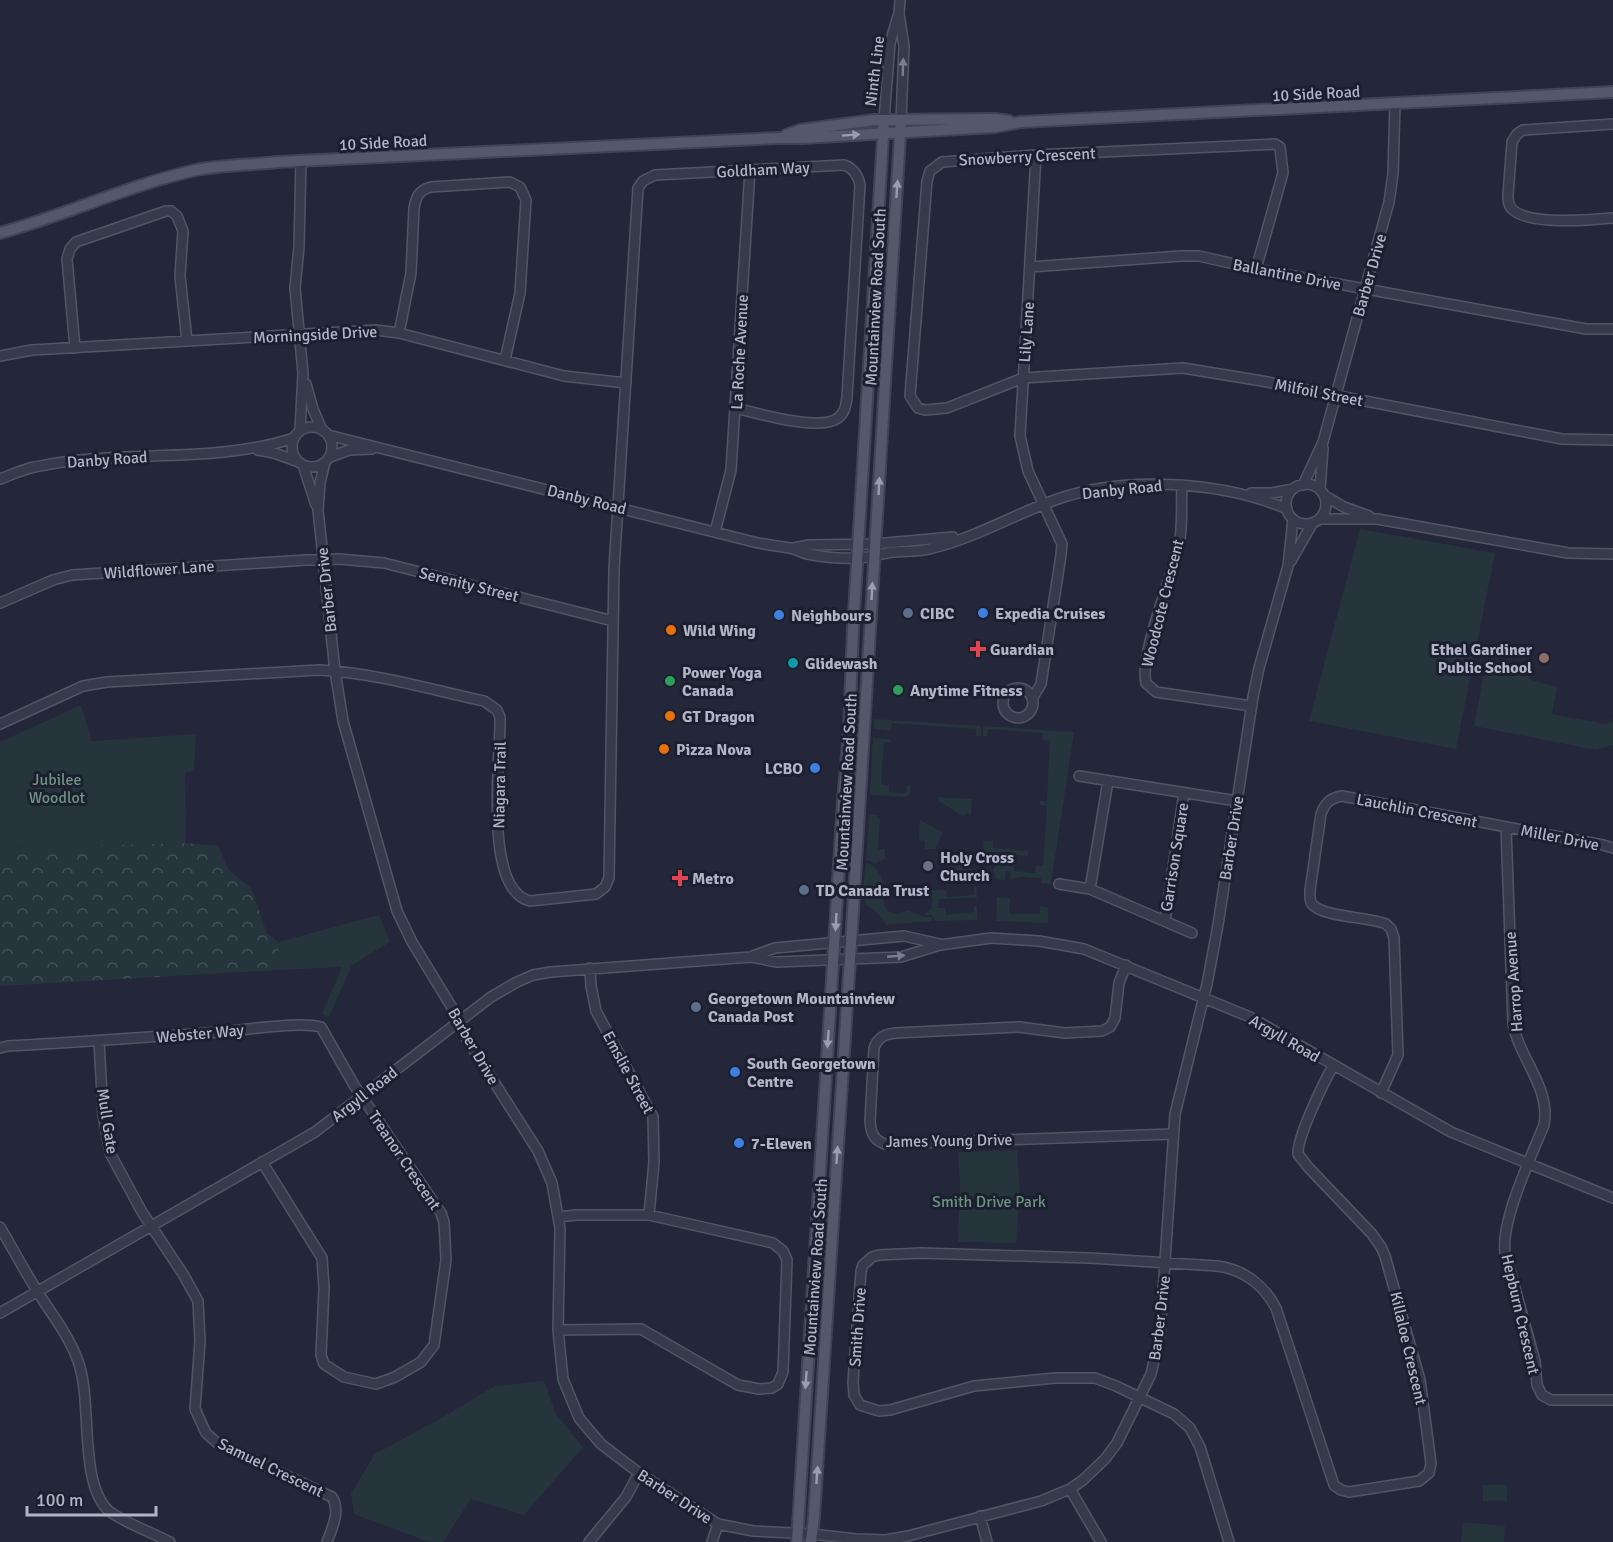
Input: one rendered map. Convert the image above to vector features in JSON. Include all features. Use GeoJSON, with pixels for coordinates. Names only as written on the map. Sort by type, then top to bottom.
{"type":"FeatureCollection","features":[{"type":"Feature","properties":{"kind":"main road","name":"10 Side Road"},"geometry":{"type":"LineString","coordinates":[[0,232],[31,224],[158,180],[199,170],[301,161],[802,138],[995,126],[1021,122],[1613,92]]}},
{"type":"Feature","properties":{"kind":"main road","name":"10 Side Road"},"geometry":{"type":"LineString","coordinates":[[778,138],[800,130],[884,120],[995,119],[1021,122]]}},
{"type":"Feature","properties":{"kind":"main road","name":"Ninth Line"},"geometry":{"type":"LineString","coordinates":[[883,133],[884,120]]}},
{"type":"Feature","properties":{"kind":"main road","name":"Ninth Line"},"geometry":{"type":"LineString","coordinates":[[900,132],[901,120]]}},
{"type":"Feature","properties":{"kind":"main road","name":"Mountainview Road South"},"geometry":{"type":"LineString","coordinates":[[812,1538],[900,132]]}},
{"type":"Feature","properties":{"kind":"main road","name":"Mountainview Road South"},"geometry":{"type":"LineString","coordinates":[[797,1538],[849,732],[857,558],[883,133]]}},
{"type":"Feature","properties":{"kind":"street","name":"Ninth Line"},"geometry":{"type":"LineString","coordinates":[[900,0],[899,14],[904,46],[901,120]]}},
{"type":"Feature","properties":{"kind":"street","name":"Ninth Line"},"geometry":{"type":"LineString","coordinates":[[884,120],[890,43],[899,14]]}},
{"type":"Feature","properties":{"kind":"street","name":"Barber Drive"},"geometry":{"type":"LineString","coordinates":[[1298,487],[1323,442],[1392,190],[1396,130],[1395,104]]}},
{"type":"Feature","properties":{"kind":"street"},"geometry":{"type":"LineString","coordinates":[[1613,124],[1523,130],[1517,134],[1512,142],[1508,195],[1508,203],[1521,215],[1567,221],[1613,218]]}},
{"type":"Feature","properties":{"kind":"street","name":"Snowberry Crescent"},"geometry":{"type":"LineString","coordinates":[[1023,378],[962,404],[933,410],[918,408],[910,396],[927,181],[930,171],[942,162],[1266,143],[1280,147],[1283,173],[1256,269]]}},
{"type":"Feature","properties":{"kind":"street","name":"Lily Lane"},"geometry":{"type":"LineString","coordinates":[[1032,699],[1041,684],[1062,544],[1028,471],[1020,444],[1036,155]]}},
{"type":"Feature","properties":{"kind":"street"},"geometry":{"type":"LineString","coordinates":[[301,161],[295,288],[303,374],[313,409],[332,446],[327,460],[315,467],[301,464],[292,448],[297,434],[303,374]]}},
{"type":"Feature","properties":{"kind":"street","name":"Goldham Way"},"geometry":{"type":"LineString","coordinates":[[618,507],[637,194],[640,184],[646,178],[655,175],[844,165],[855,172],[860,185],[847,397],[843,413],[832,421],[805,423],[735,408]]}},
{"type":"Feature","properties":{"kind":"street","name":"La Roche Avenue"},"geometry":{"type":"LineString","coordinates":[[715,532],[731,470],[750,170]]}},
{"type":"Feature","properties":{"kind":"street"},"geometry":{"type":"LineString","coordinates":[[399,333],[411,273],[414,208],[420,192],[431,187],[510,182],[520,187],[526,200],[520,293],[505,360]]}},
{"type":"Feature","properties":{"kind":"street"},"geometry":{"type":"LineString","coordinates":[[75,348],[67,259],[70,249],[76,242],[160,212],[171,212],[177,216],[183,231],[180,276],[187,341]]}},
{"type":"Feature","properties":{"kind":"street","name":"Ballantine Drive"},"geometry":{"type":"LineString","coordinates":[[1030,267],[1199,256],[1256,269],[1586,329],[1613,329]]}},
{"type":"Feature","properties":{"kind":"street","name":"Morningside Drive"},"geometry":{"type":"LineString","coordinates":[[0,356],[19,352],[75,348],[376,330],[399,333],[564,376],[626,383]]}},
{"type":"Feature","properties":{"kind":"street","name":"Milfoil Street"},"geometry":{"type":"LineString","coordinates":[[1023,378],[1183,368],[1562,439],[1613,440]]}},
{"type":"Feature","properties":{"kind":"street"},"geometry":{"type":"LineString","coordinates":[[297,434],[311,427],[325,432]]}},
{"type":"Feature","properties":{"kind":"street","name":"Danby Road"},"geometry":{"type":"LineString","coordinates":[[325,432],[384,449],[807,554],[857,558],[928,549],[978,533],[1044,504],[1073,494],[1102,489],[1182,485],[1237,493],[1287,509]]}},
{"type":"Feature","properties":{"kind":"street","name":"Danby Road"},"geometry":{"type":"LineString","coordinates":[[253,449],[297,434]]}},
{"type":"Feature","properties":{"kind":"street","name":"Barber Drive"},"geometry":{"type":"LineString","coordinates":[[1323,442],[1323,493]]}},
{"type":"Feature","properties":{"kind":"street","name":"Danby Road"},"geometry":{"type":"LineString","coordinates":[[0,479],[33,467],[67,461],[253,449],[274,453],[301,464]]}},
{"type":"Feature","properties":{"kind":"street","name":"Danby Road"},"geometry":{"type":"LineString","coordinates":[[327,460],[349,450],[384,449]]}},
{"type":"Feature","properties":{"kind":"street","name":"Barber Drive"},"geometry":{"type":"LineString","coordinates":[[327,460],[320,483],[318,510],[335,671],[343,721],[393,900],[412,942],[466,1038],[538,1151],[552,1183],[560,1217],[558,1330],[563,1379],[579,1418],[601,1444],[639,1473],[718,1524],[797,1538],[886,1540],[1041,1501],[1070,1488],[1089,1475],[1109,1454],[1121,1436],[1140,1397],[1151,1374],[1158,1348],[1173,1134],[1178,1096],[1218,925],[1251,706],[1259,668],[1288,566],[1293,519]]}},
{"type":"Feature","properties":{"kind":"street","name":"Barber Drive"},"geometry":{"type":"LineString","coordinates":[[301,464],[318,510]]}},
{"type":"Feature","properties":{"kind":"street","name":"Woodcote Crescent"},"geometry":{"type":"LineString","coordinates":[[1182,485],[1179,544],[1155,627],[1145,672],[1146,683],[1156,692],[1251,706]]}},
{"type":"Feature","properties":{"kind":"street"},"geometry":{"type":"LineString","coordinates":[[1377,519],[1316,521],[1300,524],[1293,519],[1287,509],[1288,496],[1298,487],[1310,485],[1344,507],[1377,519],[1568,553],[1613,554]]}},
{"type":"Feature","properties":{"kind":"street","name":"Danby Road"},"geometry":{"type":"LineString","coordinates":[[1237,493],[1272,493],[1298,487]]}},
{"type":"Feature","properties":{"kind":"street"},"geometry":{"type":"LineString","coordinates":[[1316,521],[1326,510],[1323,493]]}},
{"type":"Feature","properties":{"kind":"street","name":"Niagara Trail"},"geometry":{"type":"LineString","coordinates":[[0,724],[83,686],[307,671],[351,672],[484,701],[497,710],[500,717],[499,848],[508,882],[515,893],[522,899],[530,901],[596,894],[605,887],[609,878],[613,621],[618,507]]}},
{"type":"Feature","properties":{"kind":"street","name":"Barber Drive"},"geometry":{"type":"LineString","coordinates":[[1288,566],[1316,521]]}},
{"type":"Feature","properties":{"kind":"street","name":"Danby Road"},"geometry":{"type":"LineString","coordinates":[[791,549],[809,545],[858,545],[928,540],[978,533]]}},
{"type":"Feature","properties":{"kind":"street","name":"Serenity Street"},"geometry":{"type":"LineString","coordinates":[[323,559],[393,564],[613,621]]}},
{"type":"Feature","properties":{"kind":"street","name":"Wildflower Lane"},"geometry":{"type":"LineString","coordinates":[[0,603],[42,584],[72,574],[323,559]]}},
{"type":"Feature","properties":{"kind":"street","name":"Garrison Square"},"geometry":{"type":"LineString","coordinates":[[1079,776],[1237,801]]}},
{"type":"Feature","properties":{"kind":"street"},"geometry":{"type":"LineString","coordinates":[[1090,889],[1108,781]]}},
{"type":"Feature","properties":{"kind":"street","name":"Garrison Square"},"geometry":{"type":"LineString","coordinates":[[1165,921],[1184,793]]}},
{"type":"Feature","properties":{"kind":"street","name":"Lauchlin Crescent"},"geometry":{"type":"LineString","coordinates":[[1381,1093],[1398,1055],[1394,938],[1391,929],[1386,924],[1323,911],[1312,905],[1310,890],[1321,814],[1325,804],[1333,798],[1342,796],[1506,827]]}},
{"type":"Feature","properties":{"kind":"street","name":"Miller Drive"},"geometry":{"type":"LineString","coordinates":[[1506,827],[1613,848]]}},
{"type":"Feature","properties":{"kind":"street","name":"Harrop Avenue"},"geometry":{"type":"LineString","coordinates":[[1506,827],[1513,1023],[1518,1044],[1545,1102],[1544,1125],[1529,1164]]}},
{"type":"Feature","properties":{"kind":"street","name":"Garrison Square"},"geometry":{"type":"LineString","coordinates":[[1059,884],[1090,889],[1192,933]]}},
{"type":"Feature","properties":{"kind":"street","name":"Argyll Road"},"geometry":{"type":"LineString","coordinates":[[751,957],[775,948],[904,936],[940,945]]}},
{"type":"Feature","properties":{"kind":"street","name":"Argyll Road"},"geometry":{"type":"LineString","coordinates":[[0,1313],[326,1125],[501,990],[533,975],[590,968],[751,957],[777,962],[901,957],[940,945],[991,938],[1039,940],[1084,949],[1203,997],[1258,1021],[1451,1132],[1613,1198]]}},
{"type":"Feature","properties":{"kind":"street","name":"James Young Drive"},"geometry":{"type":"LineString","coordinates":[[1126,965],[1119,983],[1115,1018],[1110,1028],[1102,1031],[1065,1033],[1019,1027],[980,1028],[896,1033],[879,1038],[874,1048],[871,1131],[875,1139],[885,1144],[1173,1134]]}},
{"type":"Feature","properties":{"kind":"street","name":"Emslie Street"},"geometry":{"type":"LineString","coordinates":[[590,968],[596,1011],[653,1117],[654,1162],[649,1215]]}},
{"type":"Feature","properties":{"kind":"street","name":"Webster Way"},"geometry":{"type":"LineString","coordinates":[[0,1048],[313,1025],[321,1027],[362,1096]]}},
{"type":"Feature","properties":{"kind":"street","name":"Mull Gate"},"geometry":{"type":"LineString","coordinates":[[99,1041],[103,1114],[110,1153],[151,1227]]}},
{"type":"Feature","properties":{"kind":"street","name":"Killaloe Crescent"},"geometry":{"type":"LineString","coordinates":[[1165,1263],[1234,1269],[1252,1279],[1273,1301],[1334,1485],[1349,1492],[1413,1483],[1429,1473],[1430,1447],[1420,1380],[1385,1256],[1377,1240],[1298,1154],[1302,1136],[1325,1080],[1334,1065]]}},
{"type":"Feature","properties":{"kind":"street","name":"Treanor Crescent"},"geometry":{"type":"LineString","coordinates":[[262,1162],[322,1258],[324,1288],[321,1355],[324,1364],[344,1377],[376,1384],[395,1377],[421,1362],[434,1345],[446,1260],[444,1222],[441,1213],[362,1096]]}},
{"type":"Feature","properties":{"kind":"street","name":"Hepburn Crescent"},"geometry":{"type":"LineString","coordinates":[[1529,1164],[1512,1211],[1504,1245],[1535,1361],[1539,1390],[1551,1400],[1613,1400]]}},
{"type":"Feature","properties":{"kind":"street"},"geometry":{"type":"LineString","coordinates":[[558,1330],[641,1329],[738,1385],[759,1389],[772,1388],[778,1384],[783,1372],[787,1260],[783,1251],[773,1243],[649,1215],[560,1217]]}},
{"type":"Feature","properties":{"kind":"street"},"geometry":{"type":"LineString","coordinates":[[0,1227],[68,1338],[79,1363],[85,1390],[92,1477],[99,1499],[111,1512],[170,1542]]}},
{"type":"Feature","properties":{"kind":"street","name":"Samuel Crescent"},"geometry":{"type":"LineString","coordinates":[[151,1227],[183,1274],[198,1301],[200,1341],[195,1409],[206,1433],[216,1442],[332,1497],[337,1504],[336,1517],[327,1542]]}},
{"type":"Feature","properties":{"kind":"street","name":"Smith Drive"},"geometry":{"type":"LineString","coordinates":[[1140,1397],[1095,1378],[1055,1378],[974,1386],[890,1410],[870,1410],[860,1405],[854,1395],[861,1271],[863,1265],[879,1254],[921,1252],[1165,1263]]}},
{"type":"Feature","properties":{"kind":"street"},"geometry":{"type":"LineString","coordinates":[[1140,1397],[1181,1419],[1195,1436],[1229,1542]]}},
{"type":"Feature","properties":{"kind":"street"},"geometry":{"type":"LineString","coordinates":[[589,1542],[626,1497],[639,1473]]}},
{"type":"Feature","properties":{"kind":"street"},"geometry":{"type":"LineString","coordinates":[[1070,1488],[1101,1542]]}},
{"type":"Feature","properties":{"kind":"street"},"geometry":{"type":"LineString","coordinates":[[980,1516],[987,1542]]}},
{"type":"Feature","properties":{"kind":"street"},"geometry":{"type":"LineString","coordinates":[[712,1542],[718,1524]]}},
{"type":"Feature","properties":{"kind":"green space"},"geometry":{"type":"Polygon","coordinates":[[[1360,529],[1495,553],[1456,749],[1309,721],[1360,529]]]}},
{"type":"Feature","properties":{"kind":"green space"},"geometry":{"type":"Polygon","coordinates":[[[1511,672],[1557,687],[1552,714],[1605,724],[1612,722],[1613,717],[1613,745],[1596,750],[1474,726],[1484,673],[1506,676],[1511,672]]]}},
{"type":"Feature","properties":{"kind":"green space","name":"Jubilee Woodlot"},"geometry":{"type":"Polygon","coordinates":[[[81,705],[92,741],[196,734],[194,771],[185,773],[186,843],[0,848],[0,742],[81,705]]]}},
{"type":"Feature","properties":{"kind":"green space"},"geometry":{"type":"Polygon","coordinates":[[[874,719],[981,726],[981,736],[976,736],[976,729],[892,723],[891,731],[874,729],[874,719]]]}},
{"type":"Feature","properties":{"kind":"green space"},"geometry":{"type":"Polygon","coordinates":[[[983,726],[1074,732],[1051,884],[1041,883],[1041,878],[1010,879],[1010,871],[1006,871],[1005,880],[996,879],[993,869],[998,863],[1014,864],[1014,871],[1035,873],[1036,866],[1043,866],[1047,806],[1039,805],[1040,801],[1047,801],[1050,741],[1043,740],[1043,733],[988,729],[987,736],[983,736],[983,726]]]}},
{"type":"Feature","properties":{"kind":"green space"},"geometry":{"type":"Polygon","coordinates":[[[873,738],[891,739],[891,742],[884,742],[881,784],[889,785],[889,792],[906,793],[907,785],[910,786],[910,794],[906,797],[870,795],[873,738]]]}},
{"type":"Feature","properties":{"kind":"green space"},"geometry":{"type":"Polygon","coordinates":[[[938,797],[972,799],[971,814],[963,816],[940,802],[938,797]]]}},
{"type":"Feature","properties":{"kind":"green space"},"geometry":{"type":"Polygon","coordinates":[[[869,814],[878,815],[877,819],[880,819],[878,849],[885,849],[885,859],[875,863],[866,860],[869,814]]]}},
{"type":"Feature","properties":{"kind":"green space"},"geometry":{"type":"Polygon","coordinates":[[[920,820],[943,833],[935,849],[925,849],[925,841],[919,840],[920,820]]]}},
{"type":"Feature","properties":{"kind":"green space"},"geometry":{"type":"Polygon","coordinates":[[[983,841],[993,841],[993,848],[1028,851],[1028,856],[984,853],[983,841]]]}},
{"type":"Feature","properties":{"kind":"green space"},"geometry":{"type":"Polygon","coordinates":[[[186,843],[218,846],[229,870],[251,888],[267,933],[278,942],[278,970],[0,986],[0,848],[186,843]]]}},
{"type":"Feature","properties":{"kind":"green space"},"geometry":{"type":"Polygon","coordinates":[[[963,855],[972,872],[949,874],[948,862],[963,855]]]}},
{"type":"Feature","properties":{"kind":"green space"},"geometry":{"type":"Polygon","coordinates":[[[866,863],[877,870],[884,882],[887,890],[883,899],[887,911],[898,914],[908,910],[924,917],[931,917],[932,921],[886,925],[881,916],[869,907],[864,898],[866,863]]]}},
{"type":"Feature","properties":{"kind":"green space"},"geometry":{"type":"Polygon","coordinates":[[[974,887],[976,887],[977,898],[939,899],[938,908],[945,908],[946,915],[974,912],[974,906],[977,906],[977,920],[935,921],[932,915],[925,915],[932,907],[933,901],[928,890],[946,890],[947,897],[974,895],[974,887]]]}},
{"type":"Feature","properties":{"kind":"green space"},"geometry":{"type":"Polygon","coordinates":[[[997,897],[1010,898],[1009,914],[1040,914],[1040,906],[1048,907],[1048,923],[996,921],[997,897]]]}},
{"type":"Feature","properties":{"kind":"green space"},"geometry":{"type":"Polygon","coordinates":[[[379,915],[390,942],[352,965],[329,1017],[322,1014],[342,967],[278,970],[278,942],[379,915]]]}},
{"type":"Feature","properties":{"kind":"green space","name":"Smith Drive Park"},"geometry":{"type":"Polygon","coordinates":[[[1017,1150],[1020,1193],[1016,1243],[958,1242],[960,1184],[958,1152],[1017,1150]]]}},
{"type":"Feature","properties":{"kind":"green space"},"geometry":{"type":"Polygon","coordinates":[[[544,1381],[556,1414],[583,1447],[524,1515],[471,1499],[443,1542],[429,1542],[354,1514],[351,1493],[375,1454],[495,1386],[544,1381]]]}},
{"type":"Feature","properties":{"kind":"green space"},"geometry":{"type":"Polygon","coordinates":[[[1483,1485],[1507,1485],[1507,1501],[1483,1501],[1483,1485]]]}},
{"type":"Feature","properties":{"kind":"green space"},"geometry":{"type":"Polygon","coordinates":[[[1463,1522],[1505,1526],[1504,1542],[1461,1542],[1463,1522]]]}},
{"type":"Feature","properties":{"kind":"place","name":"CIBC"},"geometry":{"type":"Point","coordinates":[908,613]}},
{"type":"Feature","properties":{"kind":"place","name":"Expedia Cruises"},"geometry":{"type":"Point","coordinates":[983,613]}},
{"type":"Feature","properties":{"kind":"place","name":"Neighbours"},"geometry":{"type":"Point","coordinates":[779,615]}},
{"type":"Feature","properties":{"kind":"place","name":"Wild Wing"},"geometry":{"type":"Point","coordinates":[671,630]}},
{"type":"Feature","properties":{"kind":"place","name":"Guardian"},"geometry":{"type":"Point","coordinates":[978,649]}},
{"type":"Feature","properties":{"kind":"place","name":"Ethel Gardiner Public School"},"geometry":{"type":"Point","coordinates":[1544,658]}},
{"type":"Feature","properties":{"kind":"place","name":"Glidewash"},"geometry":{"type":"Point","coordinates":[793,663]}},
{"type":"Feature","properties":{"kind":"place","name":"Power Yoga Canada"},"geometry":{"type":"Point","coordinates":[670,681]}},
{"type":"Feature","properties":{"kind":"place","name":"Anytime Fitness"},"geometry":{"type":"Point","coordinates":[898,690]}},
{"type":"Feature","properties":{"kind":"place","name":"GT Dragon"},"geometry":{"type":"Point","coordinates":[670,716]}},
{"type":"Feature","properties":{"kind":"place","name":"Pizza Nova"},"geometry":{"type":"Point","coordinates":[664,749]}},
{"type":"Feature","properties":{"kind":"place","name":"LCBO"},"geometry":{"type":"Point","coordinates":[815,768]}},
{"type":"Feature","properties":{"kind":"place","name":"Holy Cross Church"},"geometry":{"type":"Point","coordinates":[928,866]}},
{"type":"Feature","properties":{"kind":"place","name":"Metro"},"geometry":{"type":"Point","coordinates":[680,878]}},
{"type":"Feature","properties":{"kind":"place","name":"TD Canada Trust"},"geometry":{"type":"Point","coordinates":[804,890]}},
{"type":"Feature","properties":{"kind":"place","name":"Georgetown Mountainview Canada Post"},"geometry":{"type":"Point","coordinates":[696,1007]}},
{"type":"Feature","properties":{"kind":"place","name":"South Georgetown Centre"},"geometry":{"type":"Point","coordinates":[735,1072]}},
{"type":"Feature","properties":{"kind":"place","name":"7-Eleven"},"geometry":{"type":"Point","coordinates":[739,1143]}}]}
